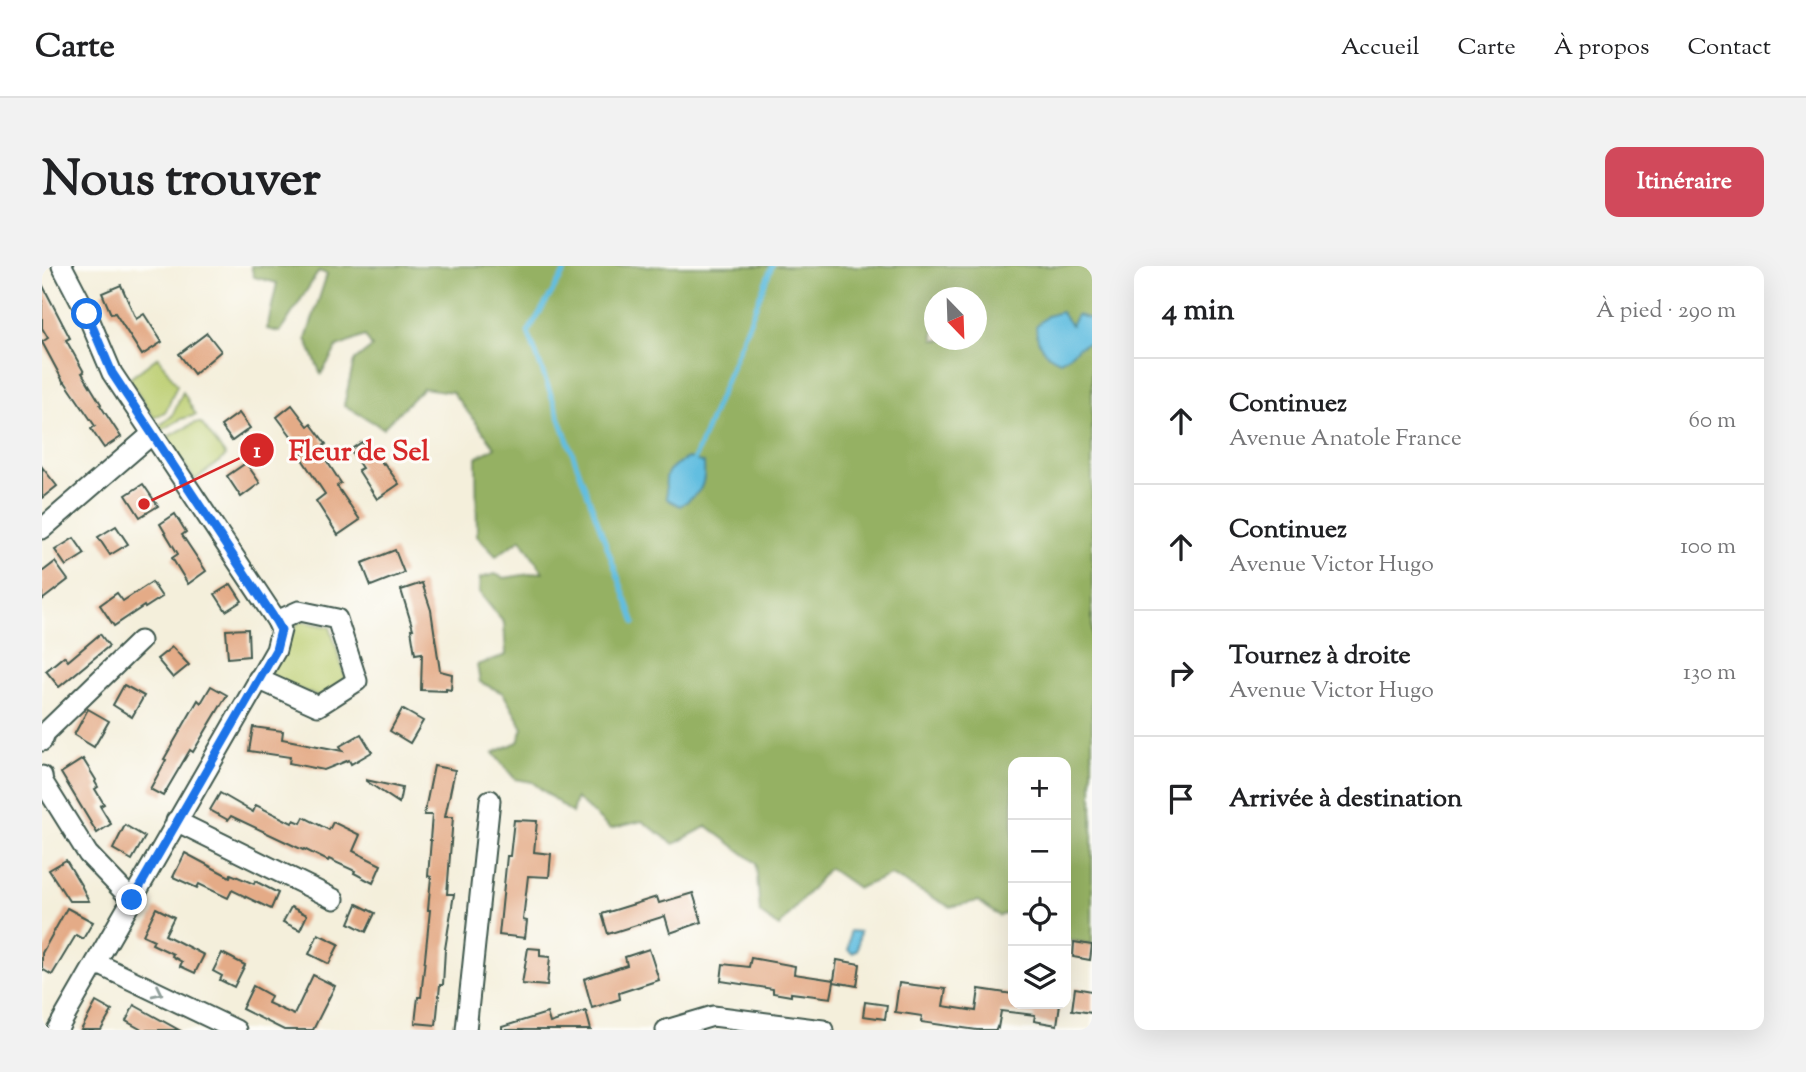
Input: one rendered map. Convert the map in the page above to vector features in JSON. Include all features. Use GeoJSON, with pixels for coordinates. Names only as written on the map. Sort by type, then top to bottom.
{"type":"FeatureCollection","features":[{"type":"Feature","properties":{"kind":"street"},"geometry":{"type":"LineString","coordinates":[[57,1030],[276,650],[281,630],[112,373],[87,314],[62,266]]}},
{"type":"Feature","properties":{"kind":"street"},"geometry":{"type":"LineString","coordinates":[[42,529],[152,433]]}},
{"type":"Feature","properties":{"kind":"street"},"geometry":{"type":"LineString","coordinates":[[258,679],[318,706],[357,681],[337,619],[299,611],[276,621]]}},
{"type":"Feature","properties":{"kind":"street"},"geometry":{"type":"LineString","coordinates":[[42,741],[45,733],[141,641]]}},
{"type":"Feature","properties":{"kind":"street"},"geometry":{"type":"LineString","coordinates":[[42,776],[43,782],[88,854],[132,900]]}},
{"type":"Feature","properties":{"kind":"street"},"geometry":{"type":"LineString","coordinates":[[466,1030],[490,800]]}},
{"type":"Feature","properties":{"kind":"street"},"geometry":{"type":"LineString","coordinates":[[176,821],[334,899]]}},
{"type":"Feature","properties":{"kind":"street"},"geometry":{"type":"LineString","coordinates":[[96,963],[236,1030]]}},
{"type":"Feature","properties":{"kind":"street"},"geometry":{"type":"LineString","coordinates":[[666,1030],[712,1023],[823,1030]]}},
{"type":"Feature","properties":{"kind":"green space"},"geometry":{"type":"Polygon","coordinates":[[[251,266],[1092,266],[1092,944],[1071,941],[1071,757],[1008,757],[1008,913],[999,916],[978,901],[950,907],[891,875],[858,888],[829,868],[779,927],[760,913],[756,863],[707,826],[674,844],[642,821],[610,829],[576,798],[572,813],[532,782],[515,779],[493,753],[518,742],[523,728],[503,693],[480,682],[477,665],[506,655],[504,623],[479,592],[480,578],[495,574],[504,578],[543,572],[521,539],[496,556],[477,536],[476,458],[495,447],[452,392],[423,388],[383,428],[344,405],[354,361],[372,347],[365,336],[337,347],[321,374],[306,339],[327,274],[319,271],[280,332],[267,329],[277,283],[254,277],[251,266]]]}},
{"type":"Feature","properties":{"kind":"green space"},"geometry":{"type":"Polygon","coordinates":[[[158,357],[177,385],[166,411],[154,418],[129,379],[158,357]]]}},
{"type":"Feature","properties":{"kind":"green space"},"geometry":{"type":"Polygon","coordinates":[[[183,392],[196,415],[181,419],[161,431],[158,427],[172,416],[183,392]]]}},
{"type":"Feature","properties":{"kind":"green space"},"geometry":{"type":"Polygon","coordinates":[[[195,423],[201,423],[226,456],[195,480],[167,437],[195,423]]]}},
{"type":"Feature","properties":{"kind":"green space"},"geometry":{"type":"Polygon","coordinates":[[[299,621],[330,627],[345,676],[346,680],[319,697],[274,679],[270,672],[299,621]]]}},
{"type":"Feature","properties":{"kind":"water"},"geometry":{"type":"Polygon","coordinates":[[[1061,312],[1071,325],[1077,315],[1092,319],[1091,342],[1060,361],[1042,348],[1036,326],[1047,316],[1061,312]]]}},
{"type":"Feature","properties":{"kind":"water"},"geometry":{"type":"Polygon","coordinates":[[[688,458],[704,463],[703,484],[697,493],[680,506],[667,499],[666,478],[670,469],[688,458]]]}},
{"type":"Feature","properties":{"kind":"water"},"geometry":{"type":"Polygon","coordinates":[[[850,931],[860,932],[857,951],[852,953],[848,950],[850,931]]]}},
{"type":"Feature","properties":{"kind":"building"},"geometry":{"type":"Polygon","coordinates":[[[42,284],[70,338],[66,340],[84,372],[82,373],[121,437],[104,448],[91,429],[95,426],[64,383],[42,342],[48,338],[42,328],[42,284]]]}},
{"type":"Feature","properties":{"kind":"building"},"geometry":{"type":"Polygon","coordinates":[[[121,285],[136,319],[144,314],[162,342],[142,355],[115,313],[111,314],[102,293],[121,285]]]}},
{"type":"Feature","properties":{"kind":"building"},"geometry":{"type":"Polygon","coordinates":[[[207,333],[221,351],[194,374],[179,354],[207,333]]]}},
{"type":"Feature","properties":{"kind":"building"},"geometry":{"type":"Polygon","coordinates":[[[292,405],[326,444],[319,449],[341,483],[337,486],[360,520],[338,535],[316,501],[325,494],[300,456],[304,453],[277,417],[292,405]]]}},
{"type":"Feature","properties":{"kind":"building"},"geometry":{"type":"Polygon","coordinates":[[[239,413],[250,428],[232,441],[221,426],[239,413]]]}},
{"type":"Feature","properties":{"kind":"building"},"geometry":{"type":"Polygon","coordinates":[[[362,442],[374,460],[378,457],[399,484],[377,499],[358,470],[362,468],[350,450],[362,442]]]}},
{"type":"Feature","properties":{"kind":"building"},"geometry":{"type":"Polygon","coordinates":[[[246,463],[260,483],[241,497],[227,476],[246,463]]]}},
{"type":"Feature","properties":{"kind":"building"},"geometry":{"type":"Polygon","coordinates":[[[42,467],[57,486],[42,498],[42,467]]]}},
{"type":"Feature","properties":{"kind":"building"},"geometry":{"type":"Polygon","coordinates":[[[143,484],[158,506],[140,517],[126,495],[143,484]]]}},
{"type":"Feature","properties":{"kind":"building"},"geometry":{"type":"Polygon","coordinates":[[[175,514],[186,532],[182,535],[206,571],[188,584],[172,558],[178,554],[160,524],[175,514]]]}},
{"type":"Feature","properties":{"kind":"building"},"geometry":{"type":"Polygon","coordinates":[[[116,526],[128,544],[110,555],[98,537],[116,526]]]}},
{"type":"Feature","properties":{"kind":"building"},"geometry":{"type":"Polygon","coordinates":[[[74,538],[85,554],[66,566],[55,550],[74,538]]]}},
{"type":"Feature","properties":{"kind":"building"},"geometry":{"type":"Polygon","coordinates":[[[395,550],[404,573],[371,586],[362,563],[395,550]]]}},
{"type":"Feature","properties":{"kind":"building"},"geometry":{"type":"Polygon","coordinates":[[[55,562],[68,580],[42,600],[42,572],[55,562]]]}},
{"type":"Feature","properties":{"kind":"building"},"geometry":{"type":"Polygon","coordinates":[[[152,582],[162,597],[114,626],[100,605],[117,593],[123,601],[152,582]]]}},
{"type":"Feature","properties":{"kind":"building"},"geometry":{"type":"Polygon","coordinates":[[[422,583],[431,610],[440,671],[452,674],[451,690],[421,690],[422,653],[415,654],[413,629],[401,590],[422,583]]]}},
{"type":"Feature","properties":{"kind":"building"},"geometry":{"type":"Polygon","coordinates":[[[231,584],[242,601],[226,611],[215,594],[231,584]]]}},
{"type":"Feature","properties":{"kind":"building"},"geometry":{"type":"Polygon","coordinates":[[[248,629],[249,656],[228,658],[226,630],[248,629]]]}},
{"type":"Feature","properties":{"kind":"building"},"geometry":{"type":"Polygon","coordinates":[[[100,634],[109,646],[59,687],[46,671],[64,656],[68,661],[100,634]]]}},
{"type":"Feature","properties":{"kind":"building"},"geometry":{"type":"Polygon","coordinates":[[[172,647],[189,665],[173,678],[157,659],[172,647]]]}},
{"type":"Feature","properties":{"kind":"building"},"geometry":{"type":"Polygon","coordinates":[[[124,685],[144,696],[132,717],[113,705],[124,685]]]}},
{"type":"Feature","properties":{"kind":"building"},"geometry":{"type":"Polygon","coordinates":[[[211,686],[227,695],[163,796],[150,789],[198,700],[201,703],[211,686]]]}},
{"type":"Feature","properties":{"kind":"building"},"geometry":{"type":"Polygon","coordinates":[[[88,709],[109,721],[94,747],[74,735],[88,709]]]}},
{"type":"Feature","properties":{"kind":"building"},"geometry":{"type":"Polygon","coordinates":[[[402,709],[423,721],[410,743],[390,731],[402,709]]]}},
{"type":"Feature","properties":{"kind":"building"},"geometry":{"type":"Polygon","coordinates":[[[253,727],[283,731],[282,739],[343,751],[340,746],[361,734],[372,752],[351,764],[349,760],[324,770],[289,763],[290,757],[249,751],[253,727]]]}},
{"type":"Feature","properties":{"kind":"building"},"geometry":{"type":"Polygon","coordinates":[[[83,759],[96,780],[98,787],[95,789],[104,804],[100,806],[111,824],[97,833],[61,773],[83,759]]]}},
{"type":"Feature","properties":{"kind":"building"},"geometry":{"type":"Polygon","coordinates":[[[434,766],[455,770],[445,817],[453,817],[447,894],[454,894],[436,1025],[415,1023],[418,997],[421,997],[430,910],[431,877],[428,876],[432,815],[424,815],[434,766]]]}},
{"type":"Feature","properties":{"kind":"building"},"geometry":{"type":"Polygon","coordinates":[[[366,781],[402,788],[399,803],[366,781]]]}},
{"type":"Feature","properties":{"kind":"building"},"geometry":{"type":"Polygon","coordinates":[[[220,793],[253,812],[256,805],[292,823],[294,820],[301,823],[304,817],[329,830],[333,822],[360,835],[353,851],[381,865],[373,883],[329,859],[328,861],[231,816],[228,820],[210,810],[220,793]]]}},
{"type":"Feature","properties":{"kind":"building"},"geometry":{"type":"Polygon","coordinates":[[[514,820],[537,821],[534,852],[551,854],[549,877],[528,876],[523,920],[527,921],[525,938],[499,935],[507,856],[510,856],[514,820]]]}},
{"type":"Feature","properties":{"kind":"building"},"geometry":{"type":"Polygon","coordinates":[[[125,825],[145,837],[132,860],[113,849],[125,825]]]}},
{"type":"Feature","properties":{"kind":"building"},"geometry":{"type":"Polygon","coordinates":[[[185,853],[230,877],[231,874],[254,884],[255,881],[278,893],[271,909],[232,890],[228,898],[199,884],[197,888],[173,877],[185,853]]]}},
{"type":"Feature","properties":{"kind":"building"},"geometry":{"type":"Polygon","coordinates":[[[66,860],[89,901],[69,901],[49,870],[66,860]]]}},
{"type":"Feature","properties":{"kind":"building"},"geometry":{"type":"Polygon","coordinates":[[[693,893],[702,922],[670,933],[665,916],[608,934],[602,914],[657,897],[659,903],[693,893]]]}},
{"type":"Feature","properties":{"kind":"building"},"geometry":{"type":"Polygon","coordinates":[[[357,904],[375,913],[366,932],[349,923],[357,904]]]}},
{"type":"Feature","properties":{"kind":"building"},"geometry":{"type":"Polygon","coordinates":[[[291,907],[307,915],[300,930],[283,922],[291,907]]]}},
{"type":"Feature","properties":{"kind":"building"},"geometry":{"type":"Polygon","coordinates":[[[67,908],[93,922],[83,939],[76,935],[52,975],[42,969],[42,953],[67,908]]]}},
{"type":"Feature","properties":{"kind":"building"},"geometry":{"type":"Polygon","coordinates":[[[156,908],[174,917],[165,935],[204,955],[195,973],[180,966],[182,962],[172,956],[173,954],[152,944],[154,940],[143,935],[156,908]]]}},
{"type":"Feature","properties":{"kind":"building"},"geometry":{"type":"Polygon","coordinates":[[[318,934],[339,944],[329,964],[309,954],[318,934]]]}},
{"type":"Feature","properties":{"kind":"building"},"geometry":{"type":"Polygon","coordinates":[[[1074,942],[1092,945],[1090,960],[1073,957],[1074,942]]]}},
{"type":"Feature","properties":{"kind":"building"},"geometry":{"type":"Polygon","coordinates":[[[528,948],[540,949],[540,956],[550,957],[547,986],[522,984],[528,948]]]}},
{"type":"Feature","properties":{"kind":"building"},"geometry":{"type":"Polygon","coordinates":[[[649,949],[659,980],[619,993],[620,999],[592,1008],[584,979],[627,965],[625,957],[649,949]]]}},
{"type":"Feature","properties":{"kind":"building"},"geometry":{"type":"Polygon","coordinates":[[[222,953],[245,965],[234,987],[220,980],[222,976],[213,971],[222,953]]]}},
{"type":"Feature","properties":{"kind":"building"},"geometry":{"type":"Polygon","coordinates":[[[751,958],[795,966],[794,974],[834,980],[837,960],[860,964],[857,986],[834,982],[831,998],[791,993],[791,996],[773,993],[773,989],[721,981],[723,964],[749,967],[751,958]]]}},
{"type":"Feature","properties":{"kind":"building"},"geometry":{"type":"Polygon","coordinates":[[[313,975],[335,986],[313,1030],[284,1030],[242,1009],[253,986],[271,996],[268,1003],[294,1015],[313,975]]]}},
{"type":"Feature","properties":{"kind":"building"},"geometry":{"type":"Polygon","coordinates":[[[899,983],[946,989],[943,1006],[976,1011],[979,989],[1008,993],[1008,1009],[1059,1009],[1057,1025],[1034,1021],[1035,1015],[1001,1011],[996,1030],[921,1022],[922,1016],[895,1012],[899,983]]]}},
{"type":"Feature","properties":{"kind":"building"},"geometry":{"type":"Polygon","coordinates":[[[1075,988],[1092,991],[1092,1013],[1072,1010],[1075,988]]]}},
{"type":"Feature","properties":{"kind":"building"},"geometry":{"type":"Polygon","coordinates":[[[96,1002],[112,1011],[101,1030],[81,1030],[96,1002]]]}},
{"type":"Feature","properties":{"kind":"building"},"geometry":{"type":"Polygon","coordinates":[[[865,1002],[887,1005],[885,1019],[863,1016],[865,1002]]]}},
{"type":"Feature","properties":{"kind":"building"},"geometry":{"type":"Polygon","coordinates":[[[134,1005],[179,1030],[142,1030],[126,1021],[134,1005]]]}},
{"type":"Feature","properties":{"kind":"building"},"geometry":{"type":"Polygon","coordinates":[[[586,1011],[591,1030],[502,1030],[502,1027],[547,1013],[550,1023],[586,1011]]]}},
{"type":"Feature","properties":{"kind":"waterway"},"geometry":{"type":"LineString","coordinates":[[568,266],[528,332],[635,623]]}},
{"type":"Feature","properties":{"kind":"waterway"},"geometry":{"type":"LineString","coordinates":[[694,460],[772,266]]}},
{"type":"Feature","properties":{"kind":"place","name":"Fleur de Sel"},"geometry":{"type":"Point","coordinates":[144,504]}},
{"type":"Feature","properties":{"kind":"route"},"geometry":{"type":"LineString","coordinates":[[87,314],[112,373],[281,630],[276,650],[132,900]]}}]}
